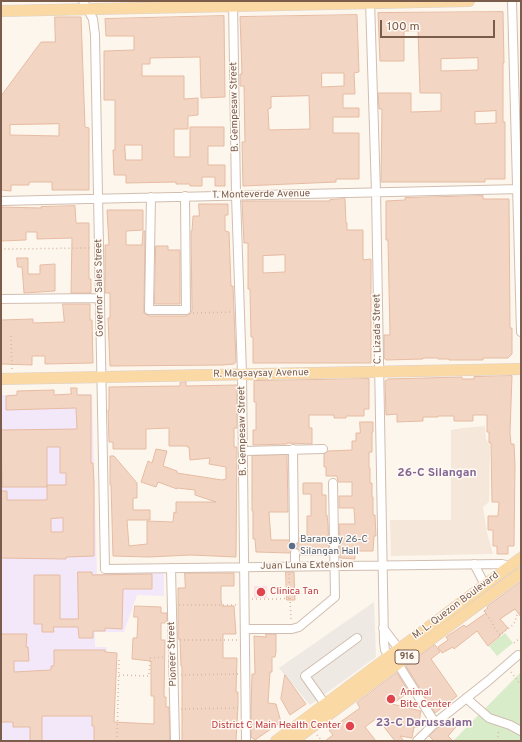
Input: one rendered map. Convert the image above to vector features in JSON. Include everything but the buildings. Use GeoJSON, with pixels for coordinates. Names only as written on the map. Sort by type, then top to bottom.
{"type":"FeatureCollection","features":[{"type":"Feature","properties":{"kind":"main road"},"geometry":{"type":"LineString","coordinates":[[1,11],[85,5],[468,1]]}},
{"type":"Feature","properties":{"kind":"main road","name":"R. Magsaysay Avenue"},"geometry":{"type":"LineString","coordinates":[[1,380],[521,369]]}},
{"type":"Feature","properties":{"kind":"main road","name":"M. L. Quezon Boulevard"},"geometry":{"type":"LineString","coordinates":[[276,741],[521,558]]}},
{"type":"Feature","properties":{"kind":"main road","name":"M. L. Quezon Boulevard"},"geometry":{"type":"LineString","coordinates":[[293,741],[521,573]]}},
{"type":"Feature","properties":{"kind":"street"},"geometry":{"type":"LineString","coordinates":[[512,1],[519,189],[521,332]]}},
{"type":"Feature","properties":{"kind":"street","name":"C. Lizada Street"},"geometry":{"type":"LineString","coordinates":[[370,2],[376,192],[383,628],[385,650],[389,656]]}},
{"type":"Feature","properties":{"kind":"street","name":"B. Gempesaw Street"},"geometry":{"type":"LineString","coordinates":[[234,3],[236,195],[241,312],[244,451],[246,741]]}},
{"type":"Feature","properties":{"kind":"street","name":"Governor Sales Street"},"geometry":{"type":"LineString","coordinates":[[85,5],[93,19],[95,35],[105,569]]}},
{"type":"Feature","properties":{"kind":"street","name":"T. Monteverde Avenue"},"geometry":{"type":"LineString","coordinates":[[1,200],[519,189]]}},
{"type":"Feature","properties":{"kind":"street"},"geometry":{"type":"LineString","coordinates":[[151,197],[149,310],[186,310],[185,196]]}},
{"type":"Feature","properties":{"kind":"street"},"geometry":{"type":"LineString","coordinates":[[1,299],[100,298]]}},
{"type":"Feature","properties":{"kind":"street"},"geometry":{"type":"LineString","coordinates":[[293,449],[294,540]]}},
{"type":"Feature","properties":{"kind":"street"},"geometry":{"type":"LineString","coordinates":[[244,451],[323,449]]}},
{"type":"Feature","properties":{"kind":"street"},"geometry":{"type":"LineString","coordinates":[[245,629],[292,629],[299,627],[335,597],[334,484]]}},
{"type":"Feature","properties":{"kind":"street"},"geometry":{"type":"LineString","coordinates":[[292,566],[295,553]]}},
{"type":"Feature","properties":{"kind":"street"},"geometry":{"type":"LineString","coordinates":[[474,564],[485,585]]}},
{"type":"Feature","properties":{"kind":"street","name":"Juan Luna Extension"},"geometry":{"type":"LineString","coordinates":[[105,569],[474,564],[502,564],[506,565],[508,568]]}},
{"type":"Feature","properties":{"kind":"street","name":"Pioneer Street"},"geometry":{"type":"LineString","coordinates":[[170,568],[175,741]]}},
{"type":"Feature","properties":{"kind":"street"},"geometry":{"type":"LineString","coordinates":[[383,628],[399,649]]}},
{"type":"Feature","properties":{"kind":"street"},"geometry":{"type":"LineString","coordinates":[[325,704],[305,676],[357,638]]}},
{"type":"Feature","properties":{"kind":"street"},"geometry":{"type":"LineString","coordinates":[[417,741],[435,723],[518,655]]}},
{"type":"Feature","properties":{"kind":"street"},"geometry":{"type":"LineString","coordinates":[[398,664],[435,723]]}},
{"type":"Feature","properties":{"kind":"street"},"geometry":{"type":"LineString","coordinates":[[466,698],[489,718],[500,721],[521,731]]}},
{"type":"Feature","properties":{"kind":"path"},"geometry":{"type":"LineString","coordinates":[[1,251],[4,249],[99,247]]}},
{"type":"Feature","properties":{"kind":"path"},"geometry":{"type":"LineString","coordinates":[[186,310],[186,313],[241,312]]}},
{"type":"Feature","properties":{"kind":"path"},"geometry":{"type":"LineString","coordinates":[[11,336],[12,379]]}},
{"type":"Feature","properties":{"kind":"path"},"geometry":{"type":"LineString","coordinates":[[292,566],[290,598],[292,629]]}},
{"type":"Feature","properties":{"kind":"path"},"geometry":{"type":"LineString","coordinates":[[172,605],[245,602],[290,598]]}},
{"type":"Feature","properties":{"kind":"path"},"geometry":{"type":"LineString","coordinates":[[479,604],[500,635],[514,624],[517,614],[521,612]]}},
{"type":"Feature","properties":{"kind":"path"},"geometry":{"type":"LineString","coordinates":[[514,643],[521,637]]}},
{"type":"Feature","properties":{"kind":"path"},"geometry":{"type":"LineString","coordinates":[[172,640],[245,640]]}},
{"type":"Feature","properties":{"kind":"path"},"geometry":{"type":"LineString","coordinates":[[119,675],[149,676],[150,658],[173,657]]}},
{"type":"Feature","properties":{"kind":"path"},"geometry":{"type":"LineString","coordinates":[[117,741],[119,660]]}},
{"type":"Feature","properties":{"kind":"path"},"geometry":{"type":"LineString","coordinates":[[506,665],[521,685]]}},
{"type":"Feature","properties":{"kind":"path"},"geometry":{"type":"LineString","coordinates":[[173,675],[246,674]]}},
{"type":"Feature","properties":{"kind":"path"},"geometry":{"type":"LineString","coordinates":[[174,709],[246,708]]}},
{"type":"Feature","properties":{"kind":"path"},"geometry":{"type":"LineString","coordinates":[[497,741],[500,721]]}},
{"type":"Feature","properties":{"kind":"shaded area"},"geometry":{"type":"Polygon","coordinates":[[[92,394],[97,574],[164,573],[164,596],[137,595],[124,632],[95,632],[95,647],[107,647],[105,741],[1,741],[1,395],[92,394]]]}},
{"type":"Feature","properties":{"kind":"shaded area"},"geometry":{"type":"Polygon","coordinates":[[[485,426],[486,439],[490,446],[489,502],[483,507],[487,532],[493,554],[391,556],[390,520],[451,520],[451,430],[485,426]]]}},
{"type":"Feature","properties":{"kind":"shaded area","name":"Clinica Tan"},"geometry":{"type":"Polygon","coordinates":[[[254,586],[267,586],[267,598],[254,598],[254,586]]]}},
{"type":"Feature","properties":{"kind":"shaded area"},"geometry":{"type":"Polygon","coordinates":[[[374,602],[376,657],[310,705],[279,668],[374,602]]]}},
{"type":"Feature","properties":{"kind":"green space"},"geometry":{"type":"Polygon","coordinates":[[[505,633],[513,643],[497,656],[489,646],[505,633]]]}},
{"type":"Feature","properties":{"kind":"green space"},"geometry":{"type":"Polygon","coordinates":[[[521,672],[521,741],[453,741],[512,681],[521,672]]]}},
{"type":"Feature","properties":{"kind":"tunnel"},"geometry":{"type":"LineString","coordinates":[[294,540],[295,553]]}},
{"type":"Feature","properties":{"kind":"place","name":"Barangay 26-C Silangan Hall"},"geometry":{"type":"Point","coordinates":[292,546]}},
{"type":"Feature","properties":{"kind":"place","name":"Clinica Tan"},"geometry":{"type":"Point","coordinates":[261,592]}},
{"type":"Feature","properties":{"kind":"place","name":"Animal Bite Center"},"geometry":{"type":"Point","coordinates":[391,699]}},
{"type":"Feature","properties":{"kind":"place","name":"District C Main Health Center"},"geometry":{"type":"Point","coordinates":[350,726]}},
{"type":"Feature","properties":{"kind":"district","name":"26-C Silangan"},"geometry":{"type":"Point","coordinates":[437,474]}},
{"type":"Feature","properties":{"kind":"district","name":"23-C Darussalam"},"geometry":{"type":"Point","coordinates":[424,724]}}]}
